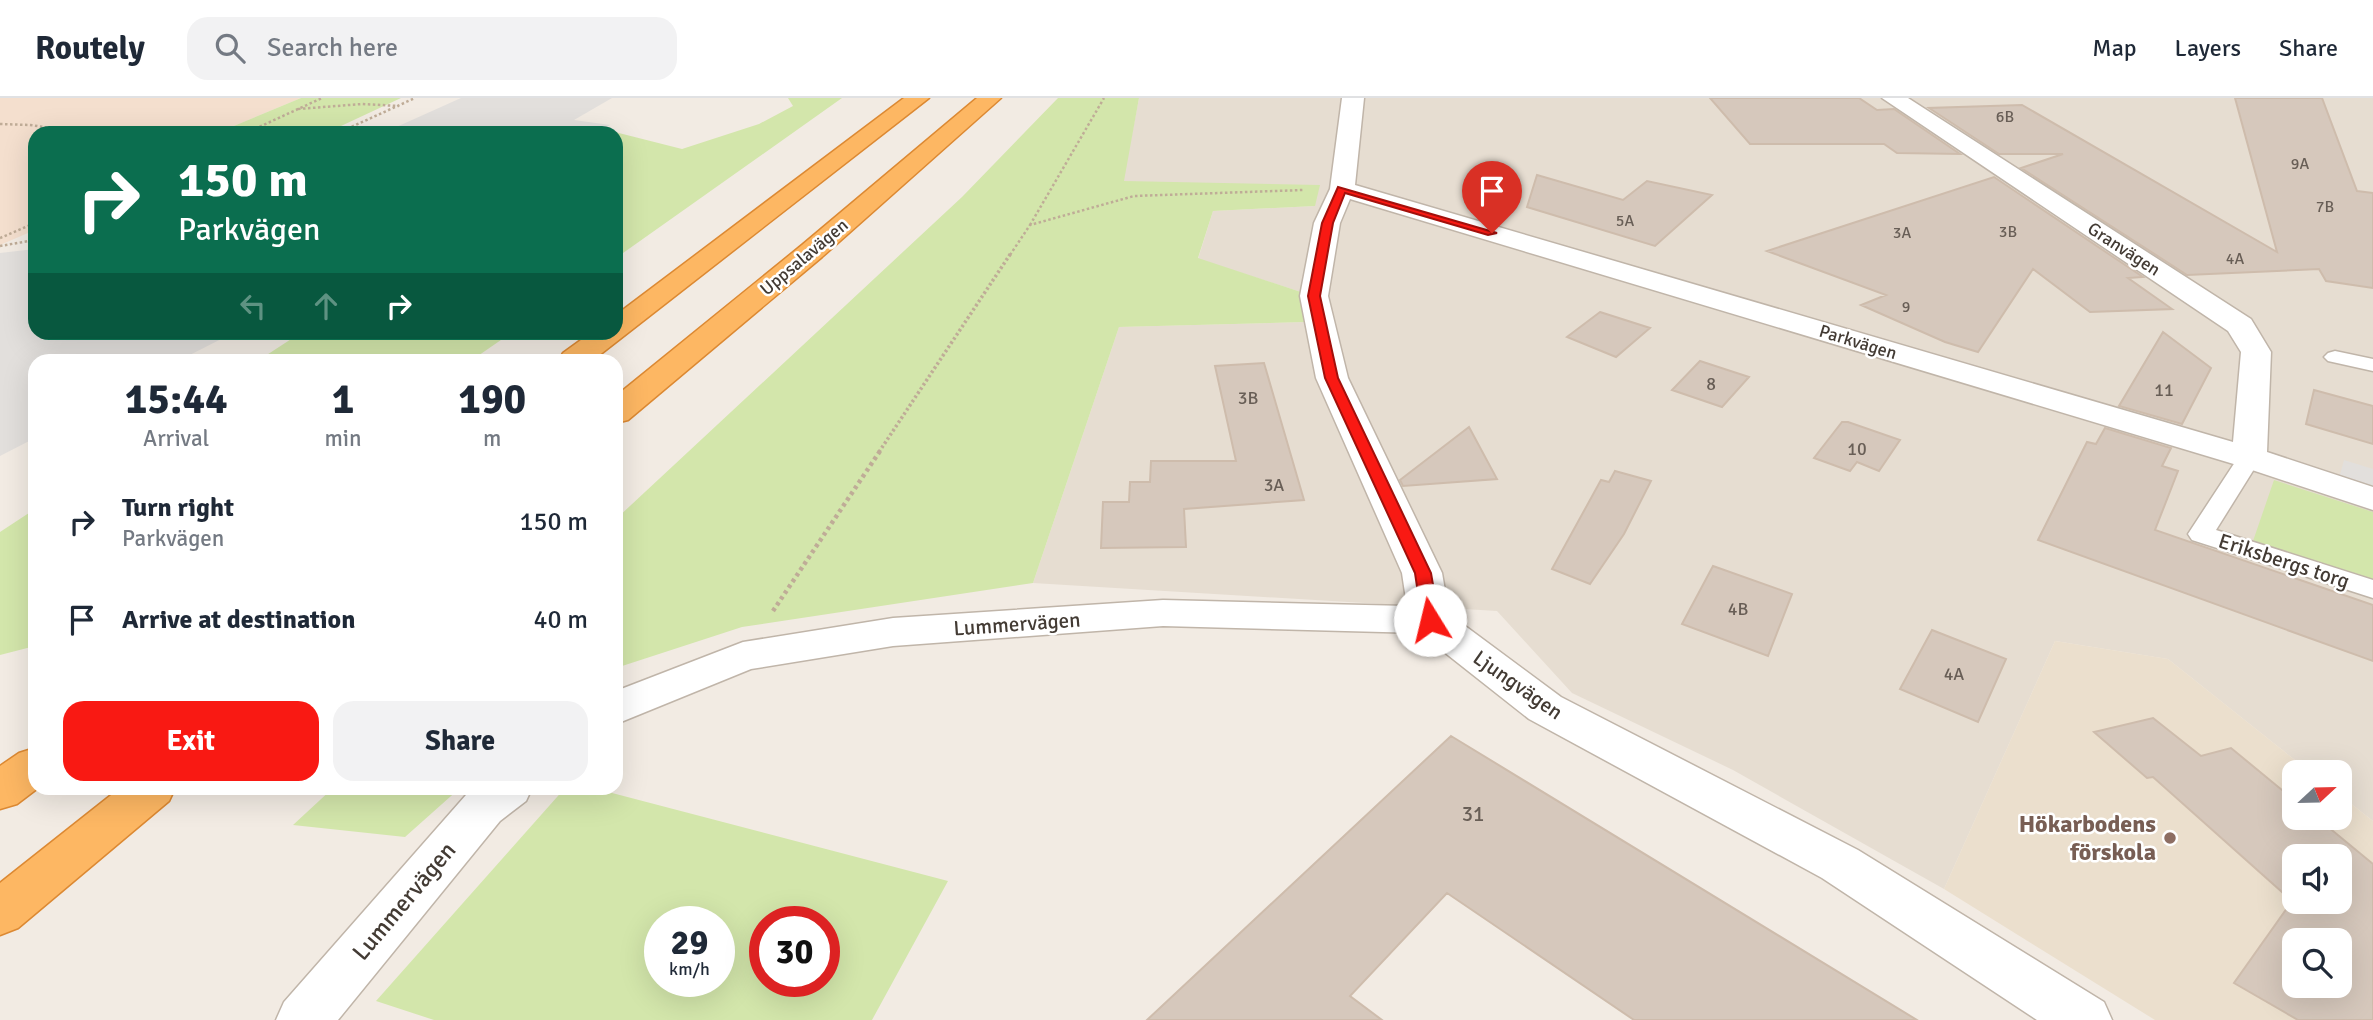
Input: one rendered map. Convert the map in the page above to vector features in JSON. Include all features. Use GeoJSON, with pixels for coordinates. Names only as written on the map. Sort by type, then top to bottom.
{"type":"FeatureCollection","features":[{"type":"Feature","properties":{"kind":"highway"},"geometry":{"type":"LineString","coordinates":[[623,324],[918,98]]}},
{"type":"Feature","properties":{"kind":"highway","name":"Uppsalavägen"},"geometry":{"type":"LineString","coordinates":[[623,407],[990,98]]}},
{"type":"Feature","properties":{"kind":"highway"},"geometry":{"type":"LineString","coordinates":[[582,354],[601,340]]}},
{"type":"Feature","properties":{"kind":"highway"},"geometry":{"type":"LineString","coordinates":[[0,792],[28,770]]}},
{"type":"Feature","properties":{"kind":"highway"},"geometry":{"type":"LineString","coordinates":[[0,913],[143,795]]}},
{"type":"Feature","properties":{"kind":"street"},"geometry":{"type":"LineString","coordinates":[[1353,98],[1342,189],[1327,223],[1314,296],[1332,378],[1423,573],[1430,620]]}},
{"type":"Feature","properties":{"kind":"street","name":"Granvägen"},"geometry":{"type":"LineString","coordinates":[[1893,98],[2240,325],[2256,352],[2249,458]]}},
{"type":"Feature","properties":{"kind":"street","name":"Parkvägen"},"geometry":{"type":"LineString","coordinates":[[1342,189],[2249,458],[2373,499]]}},
{"type":"Feature","properties":{"kind":"street","name":"Lummervägen"},"geometry":{"type":"LineString","coordinates":[[623,705],[743,656],[893,632],[1163,613],[1430,620]]}},
{"type":"Feature","properties":{"kind":"street","name":"Ljungvägen"},"geometry":{"type":"LineString","coordinates":[[1430,620],[1545,708],[1840,864],[2084,1020]]}},
{"type":"Feature","properties":{"kind":"street","name":"Lummervägen"},"geometry":{"type":"LineString","coordinates":[[304,1020],[483,808],[500,795]]}},
{"type":"Feature","properties":{"kind":"lane"},"geometry":{"type":"LineString","coordinates":[[2334,357],[2373,365]]}},
{"type":"Feature","properties":{"kind":"lane","name":"Eriksbergs torg"},"geometry":{"type":"LineString","coordinates":[[2249,458],[2201,534],[2373,589]]}},
{"type":"Feature","properties":{"kind":"path"},"geometry":{"type":"LineString","coordinates":[[261,126],[322,98]]}},
{"type":"Feature","properties":{"kind":"path"},"geometry":{"type":"LineString","coordinates":[[354,126],[415,98]]}},
{"type":"Feature","properties":{"kind":"path"},"geometry":{"type":"LineString","coordinates":[[743,656],[1030,225],[1104,98]]}},
{"type":"Feature","properties":{"kind":"path"},"geometry":{"type":"LineString","coordinates":[[298,109],[362,104],[399,106]]}},
{"type":"Feature","properties":{"kind":"path"},"geometry":{"type":"LineString","coordinates":[[0,124],[37,126]]}},
{"type":"Feature","properties":{"kind":"path"},"geometry":{"type":"LineString","coordinates":[[1030,225],[1134,196],[1342,189]]}},
{"type":"Feature","properties":{"kind":"path"},"geometry":{"type":"LineString","coordinates":[[0,238],[28,226]]}},
{"type":"Feature","properties":{"kind":"path"},"geometry":{"type":"LineString","coordinates":[[0,246],[28,241]]}},
{"type":"Feature","properties":{"kind":"shaded area"},"geometry":{"type":"Polygon","coordinates":[[[0,98],[301,98],[234,126],[28,126],[28,233],[0,245],[0,98]]]}},
{"type":"Feature","properties":{"kind":"shaded area"},"geometry":{"type":"Polygon","coordinates":[[[461,98],[612,98],[574,120],[608,126],[399,126],[461,98]]]}},
{"type":"Feature","properties":{"kind":"shaded area"},"geometry":{"type":"Polygon","coordinates":[[[1139,98],[2373,98],[2373,821],[2352,804],[2352,760],[2295,760],[2168,659],[2055,641],[1944,889],[1733,770],[1572,693],[1497,611],[1033,583],[1119,327],[1305,322],[1307,294],[1198,259],[1213,211],[1315,206],[1123,181],[1139,98]]]}},
{"type":"Feature","properties":{"kind":"shaded area"},"geometry":{"type":"Polygon","coordinates":[[[28,250],[28,340],[219,340],[192,354],[28,354],[28,442],[0,456],[0,253],[28,250]]]}},
{"type":"Feature","properties":{"kind":"shaded area"},"geometry":{"type":"Polygon","coordinates":[[[2344,460],[2373,469],[2373,488],[2339,478],[2344,460]]]}},
{"type":"Feature","properties":{"kind":"shaded area","name":"Hökarbodens förskola"},"geometry":{"type":"Polygon","coordinates":[[[2055,641],[2168,659],[2295,760],[2282,760],[2282,830],[2352,830],[2352,804],[2373,821],[2373,1020],[2155,1020],[1944,889],[2055,641]]]}},
{"type":"Feature","properties":{"kind":"green space"},"geometry":{"type":"Polygon","coordinates":[[[301,98],[401,98],[341,126],[234,126],[301,98]]]}},
{"type":"Feature","properties":{"kind":"green space"},"geometry":{"type":"Polygon","coordinates":[[[788,98],[842,98],[623,253],[623,134],[682,149],[759,124],[793,106],[788,98]]]}},
{"type":"Feature","properties":{"kind":"green space"},"geometry":{"type":"Polygon","coordinates":[[[1058,98],[1139,98],[1124,181],[1320,185],[1315,206],[1213,211],[1198,258],[1307,294],[1305,322],[1119,327],[1033,583],[742,627],[623,666],[623,512],[962,197],[1058,98]]]}},
{"type":"Feature","properties":{"kind":"green space"},"geometry":{"type":"Polygon","coordinates":[[[290,340],[501,340],[481,354],[268,354],[290,340]]]}},
{"type":"Feature","properties":{"kind":"green space"},"geometry":{"type":"Polygon","coordinates":[[[2274,480],[2373,512],[2373,580],[2253,541],[2274,480]]]}},
{"type":"Feature","properties":{"kind":"green space"},"geometry":{"type":"Polygon","coordinates":[[[28,514],[28,648],[0,655],[0,532],[28,514]]]}},
{"type":"Feature","properties":{"kind":"green space"},"geometry":{"type":"Polygon","coordinates":[[[325,795],[452,795],[405,837],[293,825],[325,795]]]}},
{"type":"Feature","properties":{"kind":"green space"},"geometry":{"type":"Polygon","coordinates":[[[559,795],[620,795],[948,881],[872,1020],[434,1020],[376,1001],[559,795]]]}},
{"type":"Feature","properties":{"kind":"building"},"geometry":{"type":"Polygon","coordinates":[[[1710,98],[1859,98],[1877,110],[1894,109],[1960,154],[1897,153],[1884,144],[1750,144],[1710,98]]]}},
{"type":"Feature","properties":{"kind":"building"},"geometry":{"type":"Polygon","coordinates":[[[2235,98],[2322,98],[2357,191],[2373,193],[2373,288],[2326,281],[2319,269],[2187,275],[2021,168],[2063,154],[1999,154],[1929,108],[2022,105],[2277,252],[2235,98]]]}},
{"type":"Feature","properties":{"kind":"building"},"geometry":{"type":"Polygon","coordinates":[[[1537,175],[1623,200],[1647,181],[1712,195],[1655,246],[1527,207],[1537,175]]]}},
{"type":"Feature","properties":{"kind":"building"},"geometry":{"type":"Polygon","coordinates":[[[1994,177],[2143,277],[2128,278],[2172,309],[2090,312],[2033,269],[1978,352],[1945,342],[1861,305],[1886,295],[1767,251],[1994,177]]]}},
{"type":"Feature","properties":{"kind":"building"},"geometry":{"type":"Polygon","coordinates":[[[1600,312],[1650,328],[1616,357],[1567,337],[1600,312]]]}},
{"type":"Feature","properties":{"kind":"building"},"geometry":{"type":"Polygon","coordinates":[[[2163,332],[2211,368],[2182,424],[2119,406],[2163,332]]]}},
{"type":"Feature","properties":{"kind":"building"},"geometry":{"type":"Polygon","coordinates":[[[1700,361],[1749,377],[1722,407],[1672,390],[1700,361]]]}},
{"type":"Feature","properties":{"kind":"building"},"geometry":{"type":"Polygon","coordinates":[[[1264,363],[1304,500],[1184,509],[1186,547],[1101,548],[1103,502],[1129,502],[1130,482],[1150,482],[1151,461],[1236,461],[1215,366],[1264,363]]]}},
{"type":"Feature","properties":{"kind":"building"},"geometry":{"type":"Polygon","coordinates":[[[2314,390],[2373,406],[2373,444],[2306,424],[2314,390]]]}},
{"type":"Feature","properties":{"kind":"building"},"geometry":{"type":"Polygon","coordinates":[[[1842,422],[1900,440],[1879,471],[1857,462],[1850,471],[1814,458],[1842,422]]]}},
{"type":"Feature","properties":{"kind":"building"},"geometry":{"type":"Polygon","coordinates":[[[1469,427],[1497,479],[1403,486],[1400,480],[1469,427]]]}},
{"type":"Feature","properties":{"kind":"building"},"geometry":{"type":"Polygon","coordinates":[[[2105,428],[2171,448],[2162,466],[2178,471],[2155,530],[2373,605],[2373,661],[2038,540],[2087,442],[2096,444],[2105,428]]]}},
{"type":"Feature","properties":{"kind":"building"},"geometry":{"type":"Polygon","coordinates":[[[1615,471],[1651,481],[1624,534],[1590,584],[1552,569],[1601,480],[1609,482],[1615,471]]]}},
{"type":"Feature","properties":{"kind":"building"},"geometry":{"type":"Polygon","coordinates":[[[1713,566],[1792,594],[1768,656],[1682,624],[1713,566]]]}},
{"type":"Feature","properties":{"kind":"building"},"geometry":{"type":"Polygon","coordinates":[[[1932,630],[2006,659],[1978,722],[1900,689],[1932,630]]]}},
{"type":"Feature","properties":{"kind":"building"},"geometry":{"type":"Polygon","coordinates":[[[2153,718],[2201,756],[2231,748],[2282,790],[2282,830],[2332,830],[2349,844],[2282,844],[2282,892],[2153,777],[2147,778],[2094,732],[2153,718]]]}},
{"type":"Feature","properties":{"kind":"building"},"geometry":{"type":"Polygon","coordinates":[[[1451,736],[1917,1020],[1634,1020],[1447,893],[1350,996],[1382,1020],[1147,1020],[1451,736]]]}},
{"type":"Feature","properties":{"kind":"building"},"geometry":{"type":"Polygon","coordinates":[[[2352,847],[2373,864],[2373,1020],[2298,1020],[2234,983],[2283,914],[2352,914],[2352,847]]]}},
{"type":"Feature","properties":{"kind":"place","name":"Hökarbodens förskola"},"geometry":{"type":"Point","coordinates":[2170,838]}},
{"type":"Feature","properties":{"kind":"route"},"geometry":{"type":"LineString","coordinates":[[1430,620],[1423,573],[1332,378],[1314,296],[1327,223],[1342,189],[1492,233]]}}]}
